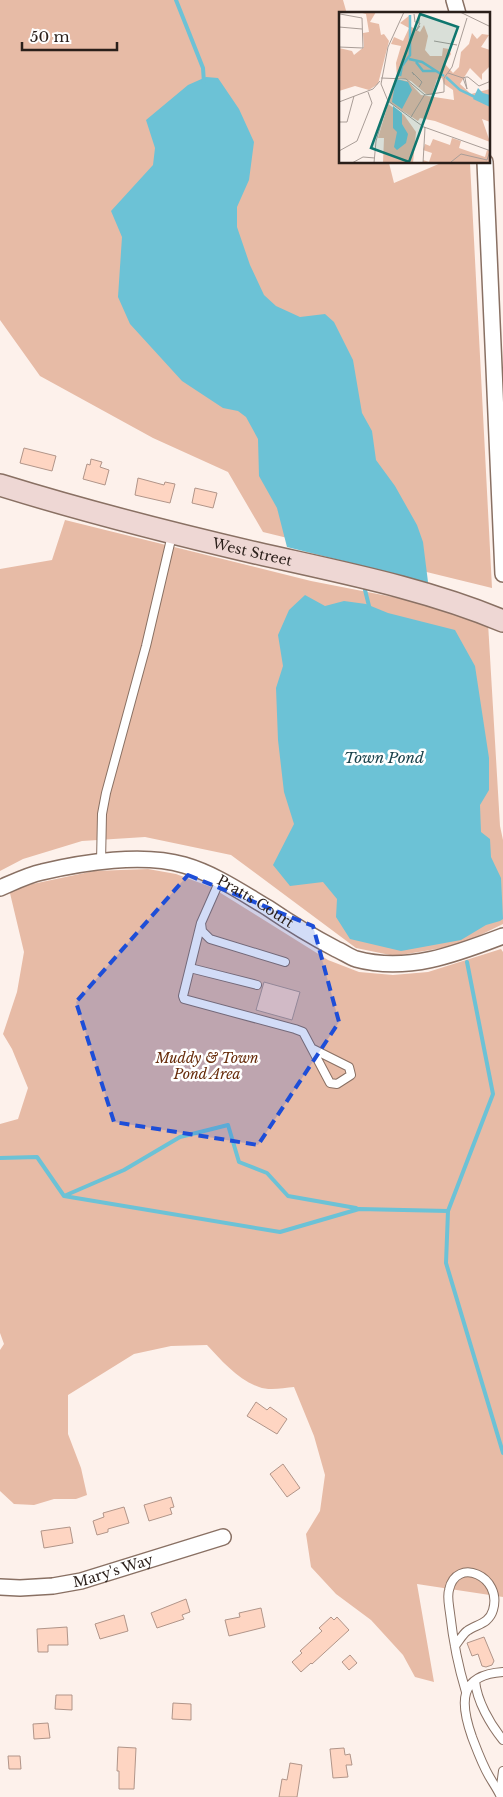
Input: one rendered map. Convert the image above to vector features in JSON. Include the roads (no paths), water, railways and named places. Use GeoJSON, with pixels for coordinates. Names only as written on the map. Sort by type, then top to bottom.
{"type":"FeatureCollection","features":[{"type":"Feature","properties":{"kind":"street"},"geometry":{"type":"LineString","coordinates":[[485,164],[503,574]]}},
{"type":"Feature","properties":{"kind":"street","name":"West Street"},"geometry":{"type":"LineString","coordinates":[[0,485],[88,511],[173,533],[396,585],[452,601],[503,621]]}},
{"type":"Feature","properties":{"kind":"street","name":"Pratts Court"},"geometry":{"type":"LineString","coordinates":[[0,888],[42,872],[101,862],[141,860],[173,862],[201,871],[220,880],[316,938],[356,959],[394,964],[426,962],[458,953],[503,936]]}},
{"type":"Feature","properties":{"kind":"street","name":"Mary's Way"},"geometry":{"type":"LineString","coordinates":[[0,1587],[46,1587],[81,1581],[223,1537]]}},
{"type":"Feature","properties":{"kind":"lane"},"geometry":{"type":"LineString","coordinates":[[101,862],[102,814],[106,793],[146,646],[173,533]]}},
{"type":"Feature","properties":{"kind":"lane"},"geometry":{"type":"LineString","coordinates":[[220,880],[201,923],[183,996],[184,999],[303,1032],[330,1083],[337,1084],[351,1075],[349,1067],[313,1049]]}},
{"type":"Feature","properties":{"kind":"lane"},"geometry":{"type":"LineString","coordinates":[[201,923],[202,931],[207,937],[285,962]]}},
{"type":"Feature","properties":{"kind":"lane"},"geometry":{"type":"LineString","coordinates":[[190,968],[257,985]]}},
{"type":"Feature","properties":{"kind":"lane"},"geometry":{"type":"LineString","coordinates":[[455,1646],[466,1632],[486,1621],[493,1610],[494,1596],[492,1587],[480,1575],[472,1573],[460,1574],[452,1582],[448,1597],[455,1646],[458,1666],[466,1692]]}},
{"type":"Feature","properties":{"kind":"lane"},"geometry":{"type":"LineString","coordinates":[[500,1796],[485,1768],[469,1727],[464,1706],[469,1686],[490,1674],[503,1672]]}},
{"type":"Feature","properties":{"kind":"lane"},"geometry":{"type":"LineString","coordinates":[[475,1681],[477,1693],[483,1706],[503,1740]]}},
{"type":"Feature","properties":{"kind":"lane"},"geometry":{"type":"LineString","coordinates":[[500,1796],[503,1771]]}},
{"type":"Feature","properties":{"kind":"water"},"geometry":{"type":"Polygon","coordinates":[[[206,77],[218,78],[239,109],[254,142],[249,180],[237,207],[237,227],[250,265],[264,295],[276,306],[300,317],[325,314],[334,322],[353,360],[362,413],[372,431],[376,460],[395,486],[417,525],[423,542],[428,582],[414,583],[369,574],[347,562],[287,547],[277,508],[259,476],[258,439],[246,417],[238,411],[223,408],[182,381],[130,324],[118,297],[122,237],[111,211],[153,165],[155,148],[146,120],[188,85],[206,77]]]}},
{"type":"Feature","properties":{"kind":"water","name":"Town Pond"},"geometry":{"type":"Polygon","coordinates":[[[305,595],[325,606],[344,601],[366,604],[388,613],[455,630],[475,666],[489,758],[489,790],[480,805],[481,832],[490,839],[491,857],[501,878],[503,919],[500,921],[486,925],[461,940],[401,951],[350,939],[336,917],[337,899],[323,882],[290,886],[273,865],[294,824],[284,792],[278,740],[276,688],[283,666],[278,635],[289,610],[305,595]]]}},
{"type":"Feature","properties":{"kind":"waterway"},"geometry":{"type":"LineString","coordinates":[[176,0],[203,68],[204,83]]}},
{"type":"Feature","properties":{"kind":"waterway"},"geometry":{"type":"LineString","coordinates":[[365,590],[370,610]]}},
{"type":"Feature","properties":{"kind":"waterway"},"geometry":{"type":"LineString","coordinates":[[467,962],[493,1094],[448,1211],[446,1263],[503,1453]]}},
{"type":"Feature","properties":{"kind":"waterway"},"geometry":{"type":"LineString","coordinates":[[64,1196],[124,1170],[180,1137],[228,1125],[239,1162],[267,1173],[288,1196],[356,1208]]}},
{"type":"Feature","properties":{"kind":"waterway"},"geometry":{"type":"LineString","coordinates":[[0,1158],[37,1157],[64,1196],[280,1232],[359,1209],[448,1211]]}},
{"type":"Feature","properties":{"kind":"park label","name":"Muddy & Town Pond Area"},"geometry":{"type":"Point","coordinates":[207,1066]}}]}
